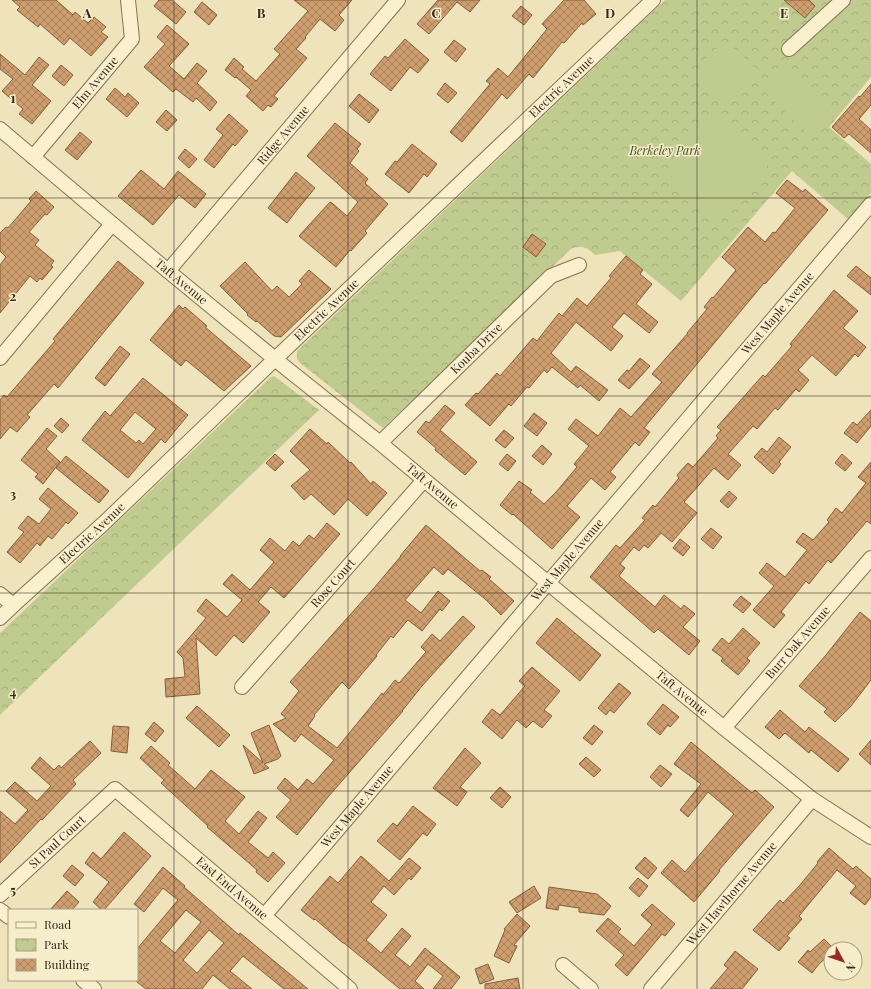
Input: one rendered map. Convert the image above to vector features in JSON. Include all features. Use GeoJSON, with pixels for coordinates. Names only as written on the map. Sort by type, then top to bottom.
{"type":"FeatureCollection","features":[{"type":"Feature","properties":{"kind":"street","name":"Elm Avenue"},"geometry":{"type":"LineString","coordinates":[[33,156],[132,39],[128,0]]}},
{"type":"Feature","properties":{"kind":"street","name":"Ridge Avenue"},"geometry":{"type":"LineString","coordinates":[[168,271],[398,0]]}},
{"type":"Feature","properties":{"kind":"street","name":"Electric Avenue"},"geometry":{"type":"LineString","coordinates":[[0,618],[103,524],[653,0]]}},
{"type":"Feature","properties":{"kind":"street"},"geometry":{"type":"LineString","coordinates":[[789,49],[843,0]]}},
{"type":"Feature","properties":{"kind":"street","name":"Taft Avenue"},"geometry":{"type":"LineString","coordinates":[[0,129],[168,271],[380,443],[724,728],[812,799],[871,837]]}},
{"type":"Feature","properties":{"kind":"street","name":"West Maple Avenue"},"geometry":{"type":"LineString","coordinates":[[264,916],[871,204]]}},
{"type":"Feature","properties":{"kind":"street"},"geometry":{"type":"LineString","coordinates":[[0,358],[112,224]]}},
{"type":"Feature","properties":{"kind":"street","name":"Kouba Drive"},"geometry":{"type":"LineString","coordinates":[[380,443],[551,276],[579,265]]}},
{"type":"Feature","properties":{"kind":"street","name":"Rose Court"},"geometry":{"type":"LineString","coordinates":[[242,687],[424,480]]}},
{"type":"Feature","properties":{"kind":"street","name":"Burr Oak Avenue"},"geometry":{"type":"LineString","coordinates":[[724,728],[871,558]]}},
{"type":"Feature","properties":{"kind":"street"},"geometry":{"type":"LineString","coordinates":[[0,594],[13,605]]}},
{"type":"Feature","properties":{"kind":"street","name":"East End Avenue"},"geometry":{"type":"LineString","coordinates":[[114,789],[350,989]]}},
{"type":"Feature","properties":{"kind":"street","name":"St Paul Court"},"geometry":{"type":"LineString","coordinates":[[0,895],[114,789]]}},
{"type":"Feature","properties":{"kind":"street","name":"West Hawthorne Avenue"},"geometry":{"type":"LineString","coordinates":[[651,989],[812,799]]}},
{"type":"Feature","properties":{"kind":"street"},"geometry":{"type":"LineString","coordinates":[[0,910],[8,916]]}},
{"type":"Feature","properties":{"kind":"street"},"geometry":{"type":"LineString","coordinates":[[563,965],[591,989]]}},
{"type":"Feature","properties":{"kind":"street"},"geometry":{"type":"LineString","coordinates":[[84,981],[94,989]]}},
{"type":"Feature","properties":{"kind":"green space","name":"Berkeley Park"},"geometry":{"type":"Polygon","coordinates":[[[665,0],[871,0],[871,77],[829,127],[871,164],[871,193],[848,219],[792,171],[681,301],[620,251],[595,255],[585,248],[572,248],[383,428],[300,363],[297,359],[297,351],[665,0]]]}},
{"type":"Feature","properties":{"kind":"green space"},"geometry":{"type":"Polygon","coordinates":[[[725,40],[757,70],[727,101],[694,72],[725,40]]]}},
{"type":"Feature","properties":{"kind":"green space"},"geometry":{"type":"Polygon","coordinates":[[[784,71],[832,116],[812,138],[765,92],[784,71]]]}},
{"type":"Feature","properties":{"kind":"green space"},"geometry":{"type":"Polygon","coordinates":[[[717,119],[770,162],[721,221],[705,217],[677,192],[670,169],[676,154],[688,135],[704,123],[717,119]]]}},
{"type":"Feature","properties":{"kind":"green space"},"geometry":{"type":"Polygon","coordinates":[[[274,376],[319,410],[0,715],[0,633],[271,377],[274,376]]]}},
{"type":"Feature","properties":{"kind":"building"},"geometry":{"type":"Polygon","coordinates":[[[12,0],[56,0],[73,15],[75,12],[88,23],[94,17],[106,27],[101,32],[108,37],[91,56],[70,38],[64,45],[40,24],[38,27],[17,10],[20,7],[12,0]]]}},
{"type":"Feature","properties":{"kind":"building"},"geometry":{"type":"Polygon","coordinates":[[[159,0],[172,0],[186,12],[176,24],[154,6],[159,0]]]}},
{"type":"Feature","properties":{"kind":"building"},"geometry":{"type":"Polygon","coordinates":[[[294,0],[352,0],[339,15],[344,20],[335,31],[320,19],[305,37],[306,38],[296,49],[307,58],[274,96],[278,99],[271,107],[268,105],[263,111],[246,96],[251,90],[225,70],[234,58],[244,67],[242,69],[256,81],[280,54],[274,49],[308,11],[294,0]]]}},
{"type":"Feature","properties":{"kind":"building"},"geometry":{"type":"Polygon","coordinates":[[[438,0],[480,0],[470,12],[457,2],[429,34],[417,24],[438,0]]]}},
{"type":"Feature","properties":{"kind":"building"},"geometry":{"type":"Polygon","coordinates":[[[564,0],[584,0],[596,14],[583,25],[582,23],[564,43],[562,42],[533,78],[529,74],[507,99],[502,94],[462,142],[450,132],[490,84],[486,81],[498,68],[508,77],[547,29],[542,24],[564,0]]]}},
{"type":"Feature","properties":{"kind":"building"},"geometry":{"type":"Polygon","coordinates":[[[784,0],[809,0],[815,6],[805,18],[784,0]]]}},
{"type":"Feature","properties":{"kind":"building"},"geometry":{"type":"Polygon","coordinates":[[[202,2],[217,15],[209,25],[194,12],[202,2]]]}},
{"type":"Feature","properties":{"kind":"building"},"geometry":{"type":"Polygon","coordinates":[[[521,6],[532,15],[524,25],[512,16],[521,6]]]}},
{"type":"Feature","properties":{"kind":"building"},"geometry":{"type":"Polygon","coordinates":[[[167,25],[189,44],[169,66],[184,79],[197,63],[207,71],[197,83],[217,102],[210,111],[196,98],[193,102],[176,89],[173,92],[144,67],[165,44],[157,37],[167,25]]]}},
{"type":"Feature","properties":{"kind":"building"},"geometry":{"type":"Polygon","coordinates":[[[405,39],[429,60],[418,73],[410,67],[391,91],[370,74],[385,56],[388,58],[405,39]]]}},
{"type":"Feature","properties":{"kind":"building"},"geometry":{"type":"Polygon","coordinates":[[[454,40],[466,49],[456,62],[444,52],[454,40]]]}},
{"type":"Feature","properties":{"kind":"building"},"geometry":{"type":"Polygon","coordinates":[[[0,54],[25,75],[39,57],[49,65],[32,85],[51,101],[32,124],[19,114],[23,109],[2,91],[13,79],[0,69],[0,54]]]}},
{"type":"Feature","properties":{"kind":"building"},"geometry":{"type":"Polygon","coordinates":[[[61,65],[73,75],[64,86],[52,76],[61,65]]]}},
{"type":"Feature","properties":{"kind":"building"},"geometry":{"type":"Polygon","coordinates":[[[445,83],[457,93],[448,103],[437,94],[445,83]]]}},
{"type":"Feature","properties":{"kind":"building"},"geometry":{"type":"Polygon","coordinates":[[[871,84],[871,105],[859,119],[871,130],[871,153],[849,134],[844,138],[832,127],[871,84]]]}},
{"type":"Feature","properties":{"kind":"building"},"geometry":{"type":"Polygon","coordinates":[[[115,88],[125,97],[128,93],[139,103],[127,117],[106,99],[115,88]]]}},
{"type":"Feature","properties":{"kind":"building"},"geometry":{"type":"Polygon","coordinates":[[[359,94],[379,110],[369,123],[349,106],[359,94]]]}},
{"type":"Feature","properties":{"kind":"building"},"geometry":{"type":"Polygon","coordinates":[[[166,110],[177,120],[167,131],[156,122],[166,110]]]}},
{"type":"Feature","properties":{"kind":"building"},"geometry":{"type":"Polygon","coordinates":[[[229,114],[248,131],[235,146],[233,144],[214,168],[204,160],[223,135],[216,129],[229,114]]]}},
{"type":"Feature","properties":{"kind":"building"},"geometry":{"type":"Polygon","coordinates":[[[335,123],[361,144],[357,149],[359,151],[350,163],[368,179],[365,183],[388,204],[365,231],[367,233],[336,267],[299,236],[330,202],[347,216],[358,202],[307,156],[335,123]]]}},
{"type":"Feature","properties":{"kind":"building"},"geometry":{"type":"Polygon","coordinates":[[[80,132],[92,142],[77,160],[65,150],[80,132]]]}},
{"type":"Feature","properties":{"kind":"building"},"geometry":{"type":"Polygon","coordinates":[[[412,144],[437,164],[427,177],[424,174],[409,193],[385,174],[395,161],[397,162],[412,144]]]}},
{"type":"Feature","properties":{"kind":"building"},"geometry":{"type":"Polygon","coordinates":[[[185,149],[197,159],[189,168],[178,158],[185,149]]]}},
{"type":"Feature","properties":{"kind":"building"},"geometry":{"type":"Polygon","coordinates":[[[141,170],[164,189],[178,171],[206,194],[195,208],[179,195],[153,225],[118,196],[141,170]]]}},
{"type":"Feature","properties":{"kind":"building"},"geometry":{"type":"Polygon","coordinates":[[[296,172],[315,188],[287,223],[268,208],[296,172]]]}},
{"type":"Feature","properties":{"kind":"building"},"geometry":{"type":"Polygon","coordinates":[[[787,180],[803,192],[805,189],[828,210],[765,284],[764,283],[644,428],[650,432],[639,446],[635,442],[610,472],[616,477],[605,490],[591,478],[567,506],[580,517],[552,549],[513,514],[512,515],[500,505],[519,481],[532,490],[530,492],[544,504],[577,467],[574,464],[589,446],[568,429],[576,419],[598,436],[620,408],[631,417],[662,382],[652,374],[688,333],[707,309],[704,307],[736,270],[722,257],[748,227],[765,242],[773,232],[775,233],[795,208],[776,193],[787,180]]]}},
{"type":"Feature","properties":{"kind":"building"},"geometry":{"type":"Polygon","coordinates":[[[36,191],[54,207],[47,215],[45,214],[29,232],[39,240],[35,245],[54,261],[51,265],[53,267],[42,280],[40,278],[37,282],[30,276],[0,313],[0,265],[6,257],[0,251],[0,233],[6,227],[8,228],[31,201],[29,199],[36,191]]]}},
{"type":"Feature","properties":{"kind":"building"},"geometry":{"type":"Polygon","coordinates":[[[532,234],[546,244],[536,257],[523,247],[532,234]]]}},
{"type":"Feature","properties":{"kind":"building"},"geometry":{"type":"Polygon","coordinates":[[[626,256],[643,270],[640,274],[652,284],[636,304],[658,322],[649,333],[624,313],[612,327],[623,336],[611,351],[576,322],[551,353],[571,372],[576,366],[608,390],[599,401],[580,385],[578,388],[552,367],[547,373],[544,370],[529,388],[527,387],[511,406],[509,404],[490,426],[465,405],[476,393],[478,394],[497,373],[500,376],[533,338],[537,341],[559,313],[562,316],[577,298],[587,306],[611,278],[609,276],[626,256]]]}},
{"type":"Feature","properties":{"kind":"building"},"geometry":{"type":"Polygon","coordinates":[[[118,261],[144,283],[58,388],[54,384],[27,415],[30,417],[17,432],[10,427],[0,439],[0,400],[4,395],[7,397],[55,341],[53,339],[118,261]]]}},
{"type":"Feature","properties":{"kind":"building"},"geometry":{"type":"Polygon","coordinates":[[[245,262],[272,291],[277,286],[289,297],[302,284],[299,281],[309,270],[331,289],[281,337],[274,336],[257,321],[256,322],[247,315],[248,314],[220,286],[245,262]]]}},
{"type":"Feature","properties":{"kind":"building"},"geometry":{"type":"Polygon","coordinates":[[[856,266],[871,278],[871,295],[847,276],[856,266]]]}},
{"type":"Feature","properties":{"kind":"building"},"geometry":{"type":"Polygon","coordinates":[[[834,290],[858,311],[843,328],[866,347],[858,357],[855,354],[836,376],[812,355],[798,370],[809,380],[799,392],[796,389],[778,410],[775,408],[757,429],[753,426],[728,454],[741,465],[728,480],[714,468],[684,502],[697,513],[672,542],[661,533],[648,548],[644,545],[639,551],[634,547],[620,564],[625,568],[619,576],[655,607],[664,595],[681,609],[684,605],[695,614],[683,627],[700,641],[689,655],[658,629],[654,633],[590,577],[616,545],[620,548],[645,520],[642,518],[653,505],[655,507],[679,478],[677,475],[688,463],[693,467],[718,438],[716,436],[721,430],[717,427],[763,375],[765,377],[792,346],[790,344],[834,290]]]}},
{"type":"Feature","properties":{"kind":"building"},"geometry":{"type":"Polygon","coordinates":[[[179,305],[183,309],[185,307],[207,326],[205,327],[251,366],[224,391],[186,360],[181,366],[150,340],[179,305]]]}},
{"type":"Feature","properties":{"kind":"building"},"geometry":{"type":"Polygon","coordinates":[[[120,346],[130,354],[105,386],[95,378],[120,346]]]}},
{"type":"Feature","properties":{"kind":"building"},"geometry":{"type":"Polygon","coordinates":[[[640,358],[650,366],[629,389],[618,380],[627,370],[629,371],[640,358]]]}},
{"type":"Feature","properties":{"kind":"building"},"geometry":{"type":"Polygon","coordinates":[[[143,378],[188,415],[165,443],[161,439],[128,478],[82,440],[105,411],[110,416],[143,378]],[[135,412],[120,430],[136,443],[139,440],[143,444],[156,429],[135,412]]]}},
{"type":"Feature","properties":{"kind":"building"},"geometry":{"type":"Polygon","coordinates":[[[445,405],[455,413],[440,430],[477,462],[465,475],[435,450],[436,448],[417,432],[426,421],[429,423],[445,405]]]}},
{"type":"Feature","properties":{"kind":"building"},"geometry":{"type":"Polygon","coordinates":[[[871,410],[871,426],[857,443],[844,433],[853,422],[857,425],[871,410]]]}},
{"type":"Feature","properties":{"kind":"building"},"geometry":{"type":"Polygon","coordinates":[[[534,413],[547,423],[537,436],[524,426],[534,413]]]}},
{"type":"Feature","properties":{"kind":"building"},"geometry":{"type":"Polygon","coordinates":[[[61,418],[69,425],[62,433],[54,426],[61,418]]]}},
{"type":"Feature","properties":{"kind":"building"},"geometry":{"type":"Polygon","coordinates":[[[47,428],[57,436],[46,449],[60,462],[43,484],[35,477],[38,474],[21,460],[47,428]]]}},
{"type":"Feature","properties":{"kind":"building"},"geometry":{"type":"Polygon","coordinates":[[[310,429],[327,444],[328,442],[350,463],[351,462],[371,484],[373,481],[387,493],[367,516],[348,499],[334,515],[311,494],[304,500],[291,486],[310,470],[290,451],[310,429]]]}},
{"type":"Feature","properties":{"kind":"building"},"geometry":{"type":"Polygon","coordinates":[[[504,430],[514,438],[505,448],[495,440],[504,430]]]}},
{"type":"Feature","properties":{"kind":"building"},"geometry":{"type":"Polygon","coordinates":[[[779,437],[791,447],[779,462],[781,464],[773,474],[754,457],[762,448],[767,452],[779,437]]]}},
{"type":"Feature","properties":{"kind":"building"},"geometry":{"type":"Polygon","coordinates":[[[542,445],[552,454],[543,465],[532,456],[542,445]]]}},
{"type":"Feature","properties":{"kind":"building"},"geometry":{"type":"Polygon","coordinates":[[[275,454],[284,462],[275,471],[266,463],[275,454]]]}},
{"type":"Feature","properties":{"kind":"building"},"geometry":{"type":"Polygon","coordinates":[[[507,454],[516,461],[508,471],[499,464],[507,454]]]}},
{"type":"Feature","properties":{"kind":"building"},"geometry":{"type":"Polygon","coordinates":[[[842,454],[852,463],[845,471],[835,463],[842,454]]]}},
{"type":"Feature","properties":{"kind":"building"},"geometry":{"type":"Polygon","coordinates":[[[66,456],[109,491],[99,503],[56,468],[66,456]]]}},
{"type":"Feature","properties":{"kind":"building"},"geometry":{"type":"Polygon","coordinates":[[[871,462],[871,524],[867,521],[831,563],[828,560],[809,584],[806,581],[781,612],[785,615],[774,628],[753,610],[774,586],[759,573],[767,563],[785,577],[807,550],[796,542],[803,533],[813,540],[829,522],[827,520],[836,508],[842,513],[866,483],[858,477],[871,462]]]}},
{"type":"Feature","properties":{"kind":"building"},"geometry":{"type":"Polygon","coordinates":[[[48,488],[78,513],[68,524],[66,522],[52,539],[48,536],[40,546],[37,543],[20,563],[7,552],[24,532],[18,528],[28,516],[39,524],[51,509],[39,499],[48,488]]]}},
{"type":"Feature","properties":{"kind":"building"},"geometry":{"type":"Polygon","coordinates":[[[729,491],[737,498],[728,508],[720,501],[729,491]]]}},
{"type":"Feature","properties":{"kind":"building"},"geometry":{"type":"Polygon","coordinates":[[[327,523],[340,534],[284,598],[271,587],[258,602],[270,612],[243,643],[234,635],[216,656],[196,638],[200,694],[166,697],[165,679],[185,677],[183,658],[177,652],[206,618],[197,611],[206,599],[227,617],[242,600],[223,584],[232,574],[250,590],[274,562],[260,550],[270,538],[285,551],[293,541],[299,546],[309,535],[314,539],[327,523]]]}},
{"type":"Feature","properties":{"kind":"building"},"geometry":{"type":"Polygon","coordinates":[[[426,525],[480,571],[482,570],[491,577],[489,579],[514,601],[501,615],[485,599],[448,569],[443,575],[434,567],[405,600],[421,613],[438,591],[450,601],[442,611],[440,609],[422,631],[408,620],[393,638],[391,636],[376,655],[377,656],[349,689],[342,682],[314,715],[315,716],[308,726],[337,748],[382,693],[383,695],[395,680],[399,683],[426,652],[421,647],[432,634],[440,641],[463,616],[475,627],[422,686],[403,711],[297,835],[276,817],[291,800],[277,788],[285,778],[298,790],[307,779],[313,784],[334,760],[301,734],[295,742],[273,724],[286,718],[281,714],[299,691],[290,682],[374,588],[426,525]]]}},
{"type":"Feature","properties":{"kind":"building"},"geometry":{"type":"Polygon","coordinates":[[[711,528],[722,537],[713,549],[701,539],[711,528]]]}},
{"type":"Feature","properties":{"kind":"building"},"geometry":{"type":"Polygon","coordinates":[[[680,539],[690,547],[683,556],[673,548],[680,539]]]}},
{"type":"Feature","properties":{"kind":"building"},"geometry":{"type":"Polygon","coordinates":[[[741,596],[751,604],[743,613],[733,605],[741,596]]]}},
{"type":"Feature","properties":{"kind":"building"},"geometry":{"type":"Polygon","coordinates":[[[860,612],[871,621],[871,680],[851,706],[835,722],[824,712],[827,709],[799,686],[860,612]]]}},
{"type":"Feature","properties":{"kind":"building"},"geometry":{"type":"Polygon","coordinates":[[[557,618],[601,655],[580,681],[536,643],[557,618]]]}},
{"type":"Feature","properties":{"kind":"building"},"geometry":{"type":"Polygon","coordinates":[[[743,628],[760,643],[747,658],[750,661],[738,675],[721,661],[723,658],[712,650],[722,638],[729,644],[743,628]]]}},
{"type":"Feature","properties":{"kind":"building"},"geometry":{"type":"Polygon","coordinates":[[[532,667],[560,691],[544,710],[552,716],[542,728],[533,721],[526,728],[517,720],[502,739],[482,722],[492,709],[500,715],[525,686],[519,681],[532,667]]]}},
{"type":"Feature","properties":{"kind":"building"},"geometry":{"type":"Polygon","coordinates":[[[619,683],[631,693],[614,713],[610,710],[606,715],[598,708],[619,683]]]}},
{"type":"Feature","properties":{"kind":"building"},"geometry":{"type":"Polygon","coordinates":[[[663,704],[679,717],[670,727],[668,725],[660,735],[647,724],[663,704]]]}},
{"type":"Feature","properties":{"kind":"building"},"geometry":{"type":"Polygon","coordinates":[[[197,706],[230,735],[219,747],[186,718],[197,706]]]}},
{"type":"Feature","properties":{"kind":"building"},"geometry":{"type":"Polygon","coordinates":[[[780,710],[805,732],[809,727],[849,759],[838,772],[811,750],[809,753],[785,733],[779,739],[765,727],[780,710]]]}},
{"type":"Feature","properties":{"kind":"building"},"geometry":{"type":"Polygon","coordinates":[[[154,722],[164,731],[155,742],[145,734],[154,722]]]}},
{"type":"Feature","properties":{"kind":"building"},"geometry":{"type":"Polygon","coordinates":[[[269,725],[281,756],[278,759],[264,764],[269,768],[254,774],[243,745],[263,763],[251,733],[269,725]]]}},
{"type":"Feature","properties":{"kind":"building"},"geometry":{"type":"Polygon","coordinates":[[[594,725],[603,732],[592,745],[583,738],[594,725]]]}},
{"type":"Feature","properties":{"kind":"building"},"geometry":{"type":"Polygon","coordinates":[[[113,726],[129,727],[127,753],[111,751],[113,726]]]}},
{"type":"Feature","properties":{"kind":"building"},"geometry":{"type":"Polygon","coordinates":[[[871,740],[871,765],[859,754],[871,740]]]}},
{"type":"Feature","properties":{"kind":"building"},"geometry":{"type":"Polygon","coordinates":[[[90,741],[101,753],[73,780],[76,784],[0,863],[0,811],[15,824],[28,810],[6,791],[15,782],[37,801],[51,786],[31,768],[40,757],[54,770],[59,765],[61,768],[90,741]]]}},
{"type":"Feature","properties":{"kind":"building"},"geometry":{"type":"Polygon","coordinates":[[[691,742],[752,793],[755,790],[774,807],[719,870],[720,871],[694,902],[661,873],[672,860],[685,872],[734,814],[708,792],[688,817],[680,810],[701,784],[674,764],[691,742]]]}},
{"type":"Feature","properties":{"kind":"building"},"geometry":{"type":"Polygon","coordinates":[[[151,746],[170,763],[168,765],[195,789],[211,770],[245,797],[225,821],[239,834],[258,811],[267,818],[248,842],[268,858],[273,852],[285,863],[268,882],[256,872],[257,870],[207,827],[208,826],[161,783],[164,780],[140,758],[151,746]]]}},
{"type":"Feature","properties":{"kind":"building"},"geometry":{"type":"Polygon","coordinates":[[[465,748],[481,763],[460,787],[467,792],[457,806],[433,788],[465,748]]]}},
{"type":"Feature","properties":{"kind":"building"},"geometry":{"type":"Polygon","coordinates":[[[586,757],[601,770],[594,777],[579,764],[586,757]]]}},
{"type":"Feature","properties":{"kind":"building"},"geometry":{"type":"Polygon","coordinates":[[[660,765],[672,774],[661,787],[650,777],[660,765]]]}},
{"type":"Feature","properties":{"kind":"building"},"geometry":{"type":"Polygon","coordinates":[[[500,787],[511,797],[502,808],[490,798],[500,787]]]}},
{"type":"Feature","properties":{"kind":"building"},"geometry":{"type":"Polygon","coordinates":[[[413,806],[436,824],[427,836],[423,833],[400,860],[377,841],[393,823],[397,826],[413,806]]]}},
{"type":"Feature","properties":{"kind":"building"},"geometry":{"type":"Polygon","coordinates":[[[124,832],[151,856],[105,909],[101,909],[93,902],[109,882],[85,863],[93,852],[101,859],[124,832]]]}},
{"type":"Feature","properties":{"kind":"building"},"geometry":{"type":"Polygon","coordinates":[[[829,848],[853,869],[856,866],[871,879],[871,897],[865,905],[850,893],[856,886],[837,870],[799,916],[802,919],[787,936],[790,938],[779,951],[753,930],[780,900],[783,903],[800,885],[829,848]]]}},
{"type":"Feature","properties":{"kind":"building"},"geometry":{"type":"Polygon","coordinates":[[[361,856],[389,881],[409,858],[421,868],[411,880],[409,878],[394,895],[384,886],[371,902],[387,915],[366,940],[381,953],[402,928],[411,936],[395,955],[410,967],[425,948],[460,977],[451,989],[433,989],[443,976],[428,964],[415,981],[424,989],[400,989],[315,919],[314,920],[301,910],[330,876],[338,883],[361,856]]]}},
{"type":"Feature","properties":{"kind":"building"},"geometry":{"type":"Polygon","coordinates":[[[645,857],[657,868],[648,879],[635,868],[645,857]]]}},
{"type":"Feature","properties":{"kind":"building"},"geometry":{"type":"Polygon","coordinates":[[[72,865],[84,875],[75,886],[63,876],[72,865]]]}},
{"type":"Feature","properties":{"kind":"building"},"geometry":{"type":"Polygon","coordinates":[[[163,867],[239,935],[240,933],[308,989],[284,989],[243,956],[230,971],[252,989],[230,989],[213,975],[202,989],[146,989],[137,982],[138,948],[178,900],[163,888],[144,912],[134,904],[163,867]],[[186,910],[160,941],[175,953],[201,922],[186,910]],[[209,930],[183,960],[197,973],[224,943],[209,930]]]}},
{"type":"Feature","properties":{"kind":"building"},"geometry":{"type":"Polygon","coordinates":[[[638,878],[648,886],[639,897],[629,888],[638,878]]]}},
{"type":"Feature","properties":{"kind":"building"},"geometry":{"type":"Polygon","coordinates":[[[534,886],[541,898],[517,913],[509,902],[534,886]]]}},
{"type":"Feature","properties":{"kind":"building"},"geometry":{"type":"Polygon","coordinates":[[[549,887],[597,894],[611,906],[604,915],[579,912],[579,908],[559,905],[558,910],[546,908],[549,887]]]}},
{"type":"Feature","properties":{"kind":"building"},"geometry":{"type":"Polygon","coordinates":[[[67,891],[79,902],[73,909],[51,909],[67,891]]]}},
{"type":"Feature","properties":{"kind":"building"},"geometry":{"type":"Polygon","coordinates":[[[652,904],[675,924],[665,936],[662,934],[627,976],[615,965],[624,955],[596,931],[608,918],[621,929],[618,932],[634,946],[652,925],[641,915],[652,904]]]}},
{"type":"Feature","properties":{"kind":"building"},"geometry":{"type":"Polygon","coordinates":[[[517,914],[530,926],[514,945],[517,946],[509,963],[494,956],[505,930],[504,929],[517,914]]]}},
{"type":"Feature","properties":{"kind":"building"},"geometry":{"type":"Polygon","coordinates":[[[824,939],[826,941],[823,941],[823,960],[812,973],[798,962],[808,950],[810,952],[824,939]]]}},
{"type":"Feature","properties":{"kind":"building"},"geometry":{"type":"Polygon","coordinates":[[[735,951],[758,969],[742,989],[710,989],[728,968],[724,965],[735,951]]]}},
{"type":"Feature","properties":{"kind":"building"},"geometry":{"type":"Polygon","coordinates":[[[488,964],[494,979],[480,984],[475,969],[488,964]]]}},
{"type":"Feature","properties":{"kind":"building"},"geometry":{"type":"Polygon","coordinates":[[[518,978],[520,989],[485,989],[485,984],[518,978]]]}}]}
